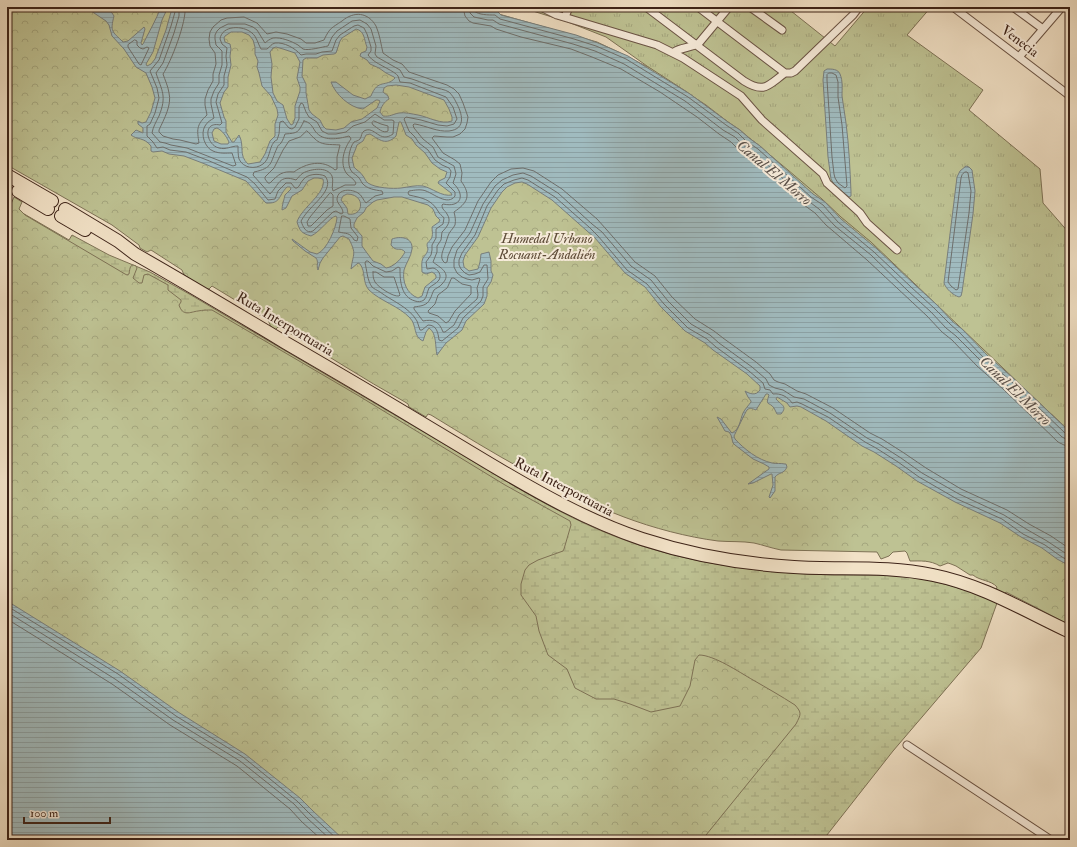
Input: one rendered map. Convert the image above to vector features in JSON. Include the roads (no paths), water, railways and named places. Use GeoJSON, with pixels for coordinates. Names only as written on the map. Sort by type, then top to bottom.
{"type":"FeatureCollection","features":[{"type":"Feature","properties":{"kind":"highway"},"geometry":{"type":"LineString","coordinates":[[7,175],[50,205],[7,184]]}},
{"type":"Feature","properties":{"kind":"highway","name":"Ruta Interportuaria"},"geometry":{"type":"LineString","coordinates":[[63,213],[104,241],[135,254],[388,402],[534,490],[572,511],[603,525],[664,546],[743,562],[794,567],[882,568],[930,574],[957,580],[982,589],[1070,632]]}},
{"type":"Feature","properties":{"kind":"street"},"geometry":{"type":"LineString","coordinates":[[541,7],[553,13],[650,42],[674,52],[741,96],[762,120],[823,174],[827,183],[860,213],[867,223],[897,250]]}},
{"type":"Feature","properties":{"kind":"street"},"geometry":{"type":"LineString","coordinates":[[565,17],[569,7]]}},
{"type":"Feature","properties":{"kind":"street"},"geometry":{"type":"LineString","coordinates":[[646,7],[744,81],[759,88],[766,87],[785,73],[791,73],[797,69],[853,15],[859,7]]}},
{"type":"Feature","properties":{"kind":"street"},"geometry":{"type":"LineString","coordinates":[[698,7],[785,73]]}},
{"type":"Feature","properties":{"kind":"street"},"geometry":{"type":"LineString","coordinates":[[674,52],[697,45],[718,22],[729,7]]}},
{"type":"Feature","properties":{"kind":"street"},"geometry":{"type":"LineString","coordinates":[[750,7],[782,30]]}},
{"type":"Feature","properties":{"kind":"street","name":"Venecia"},"geometry":{"type":"LineString","coordinates":[[953,7],[1070,96]]}},
{"type":"Feature","properties":{"kind":"street"},"geometry":{"type":"LineString","coordinates":[[1013,7],[1043,29]]}},
{"type":"Feature","properties":{"kind":"street"},"geometry":{"type":"LineString","coordinates":[[1019,57],[1062,7]]}},
{"type":"Feature","properties":{"kind":"street"},"geometry":{"type":"LineString","coordinates":[[908,746],[1051,840]]}},
{"type":"Feature","properties":{"kind":"water","name":"Canal El Morro"},"geometry":{"type":"Polygon","coordinates":[[[85,7],[108,7],[114,16],[112,25],[113,31],[123,42],[128,41],[144,27],[145,29],[141,43],[142,45],[161,7],[168,7],[472,7],[489,11],[497,11],[501,15],[576,35],[628,56],[690,94],[760,146],[813,194],[825,202],[841,219],[877,249],[962,329],[987,355],[1070,432],[1070,566],[1000,523],[955,502],[917,481],[826,421],[801,407],[790,407],[787,403],[777,397],[776,399],[784,407],[784,409],[781,414],[777,414],[774,408],[768,403],[768,394],[766,394],[756,410],[750,408],[747,410],[734,436],[743,447],[757,457],[767,462],[786,464],[787,467],[775,477],[775,491],[770,498],[773,485],[772,474],[748,484],[769,469],[769,467],[753,459],[735,445],[731,435],[729,432],[725,431],[717,417],[721,419],[732,433],[735,431],[744,412],[751,402],[745,391],[755,394],[760,390],[760,386],[747,374],[705,343],[685,331],[661,307],[645,287],[625,273],[595,238],[552,200],[522,182],[515,183],[507,187],[502,192],[491,208],[478,237],[465,255],[463,261],[464,267],[469,271],[478,269],[481,254],[489,252],[491,271],[493,275],[487,288],[487,296],[484,304],[466,321],[462,330],[446,343],[437,355],[435,337],[432,330],[429,328],[423,341],[420,339],[416,334],[414,324],[406,314],[369,290],[365,284],[363,270],[360,264],[358,263],[351,269],[354,251],[349,239],[343,236],[340,237],[323,258],[318,270],[316,258],[293,241],[292,239],[310,252],[317,254],[321,252],[333,233],[337,218],[336,216],[311,236],[301,231],[297,222],[303,211],[318,195],[323,184],[323,179],[314,178],[308,181],[302,190],[292,196],[286,208],[282,210],[285,195],[291,189],[290,187],[287,187],[284,190],[277,201],[266,203],[246,181],[184,156],[169,154],[162,151],[153,152],[151,151],[151,146],[148,143],[131,135],[136,130],[143,133],[143,128],[138,124],[138,121],[142,123],[146,122],[155,98],[146,73],[136,67],[124,49],[112,36],[109,25],[106,21],[85,7]],[[168,7],[162,20],[153,52],[146,64],[147,66],[155,59],[166,30],[171,12],[168,7]],[[356,29],[340,41],[336,53],[323,55],[317,58],[306,58],[303,60],[302,76],[306,84],[309,110],[320,120],[326,129],[336,130],[344,128],[351,122],[362,119],[377,108],[380,101],[376,100],[363,109],[358,108],[339,96],[331,82],[336,82],[353,95],[365,99],[371,96],[376,87],[392,81],[395,78],[370,64],[367,60],[360,56],[361,53],[366,51],[367,47],[364,36],[359,30],[356,29]],[[231,32],[224,38],[225,42],[230,44],[231,49],[231,65],[228,77],[228,87],[224,92],[220,103],[226,121],[226,132],[232,142],[234,142],[239,135],[242,143],[242,154],[248,164],[260,162],[270,141],[275,136],[275,124],[278,115],[277,109],[271,96],[262,86],[257,67],[258,61],[255,54],[253,40],[249,35],[242,32],[231,32]],[[276,47],[270,52],[273,93],[277,101],[283,105],[287,119],[291,125],[293,124],[295,118],[295,106],[300,91],[297,78],[300,62],[295,53],[283,49],[276,47]],[[396,85],[387,86],[384,88],[383,92],[389,99],[384,103],[380,110],[383,116],[404,113],[444,122],[452,121],[449,109],[444,100],[409,87],[396,85]],[[399,122],[396,136],[389,141],[383,141],[370,134],[366,135],[363,141],[357,145],[352,158],[354,167],[367,182],[371,185],[389,188],[423,186],[441,194],[452,195],[438,183],[445,178],[447,172],[432,163],[412,139],[406,135],[401,122],[399,122]],[[214,129],[212,133],[214,141],[221,144],[228,144],[229,142],[227,138],[219,129],[214,129]],[[347,194],[343,196],[341,200],[347,208],[348,214],[357,212],[360,209],[360,201],[353,195],[347,194]],[[402,197],[377,200],[366,208],[354,224],[354,227],[362,236],[362,246],[373,261],[386,268],[397,262],[405,252],[391,245],[392,239],[405,238],[408,240],[412,245],[412,249],[411,255],[404,270],[406,287],[414,296],[418,298],[422,296],[425,287],[436,278],[435,274],[432,272],[426,274],[422,272],[422,260],[428,251],[427,243],[432,237],[432,227],[440,220],[436,216],[433,209],[428,205],[402,197]]]}},
{"type":"Feature","properties":{"kind":"water"},"geometry":{"type":"Polygon","coordinates":[[[827,69],[838,71],[842,79],[842,96],[849,158],[851,196],[849,197],[835,186],[831,179],[828,157],[823,80],[824,71],[827,69]]]}},
{"type":"Feature","properties":{"kind":"water"},"geometry":{"type":"Polygon","coordinates":[[[966,166],[972,170],[975,191],[962,292],[961,296],[959,297],[950,292],[944,283],[957,177],[960,171],[966,166]]]}},
{"type":"Feature","properties":{"kind":"water"},"geometry":{"type":"Polygon","coordinates":[[[7,601],[120,671],[178,712],[245,754],[300,798],[344,840],[7,840],[7,601]]]}},
{"type":"Feature","properties":{"kind":"park label","name":"Humedal Urbano Rocuant-Andalién"},"geometry":{"type":"Point","coordinates":[547,246]}}]}
